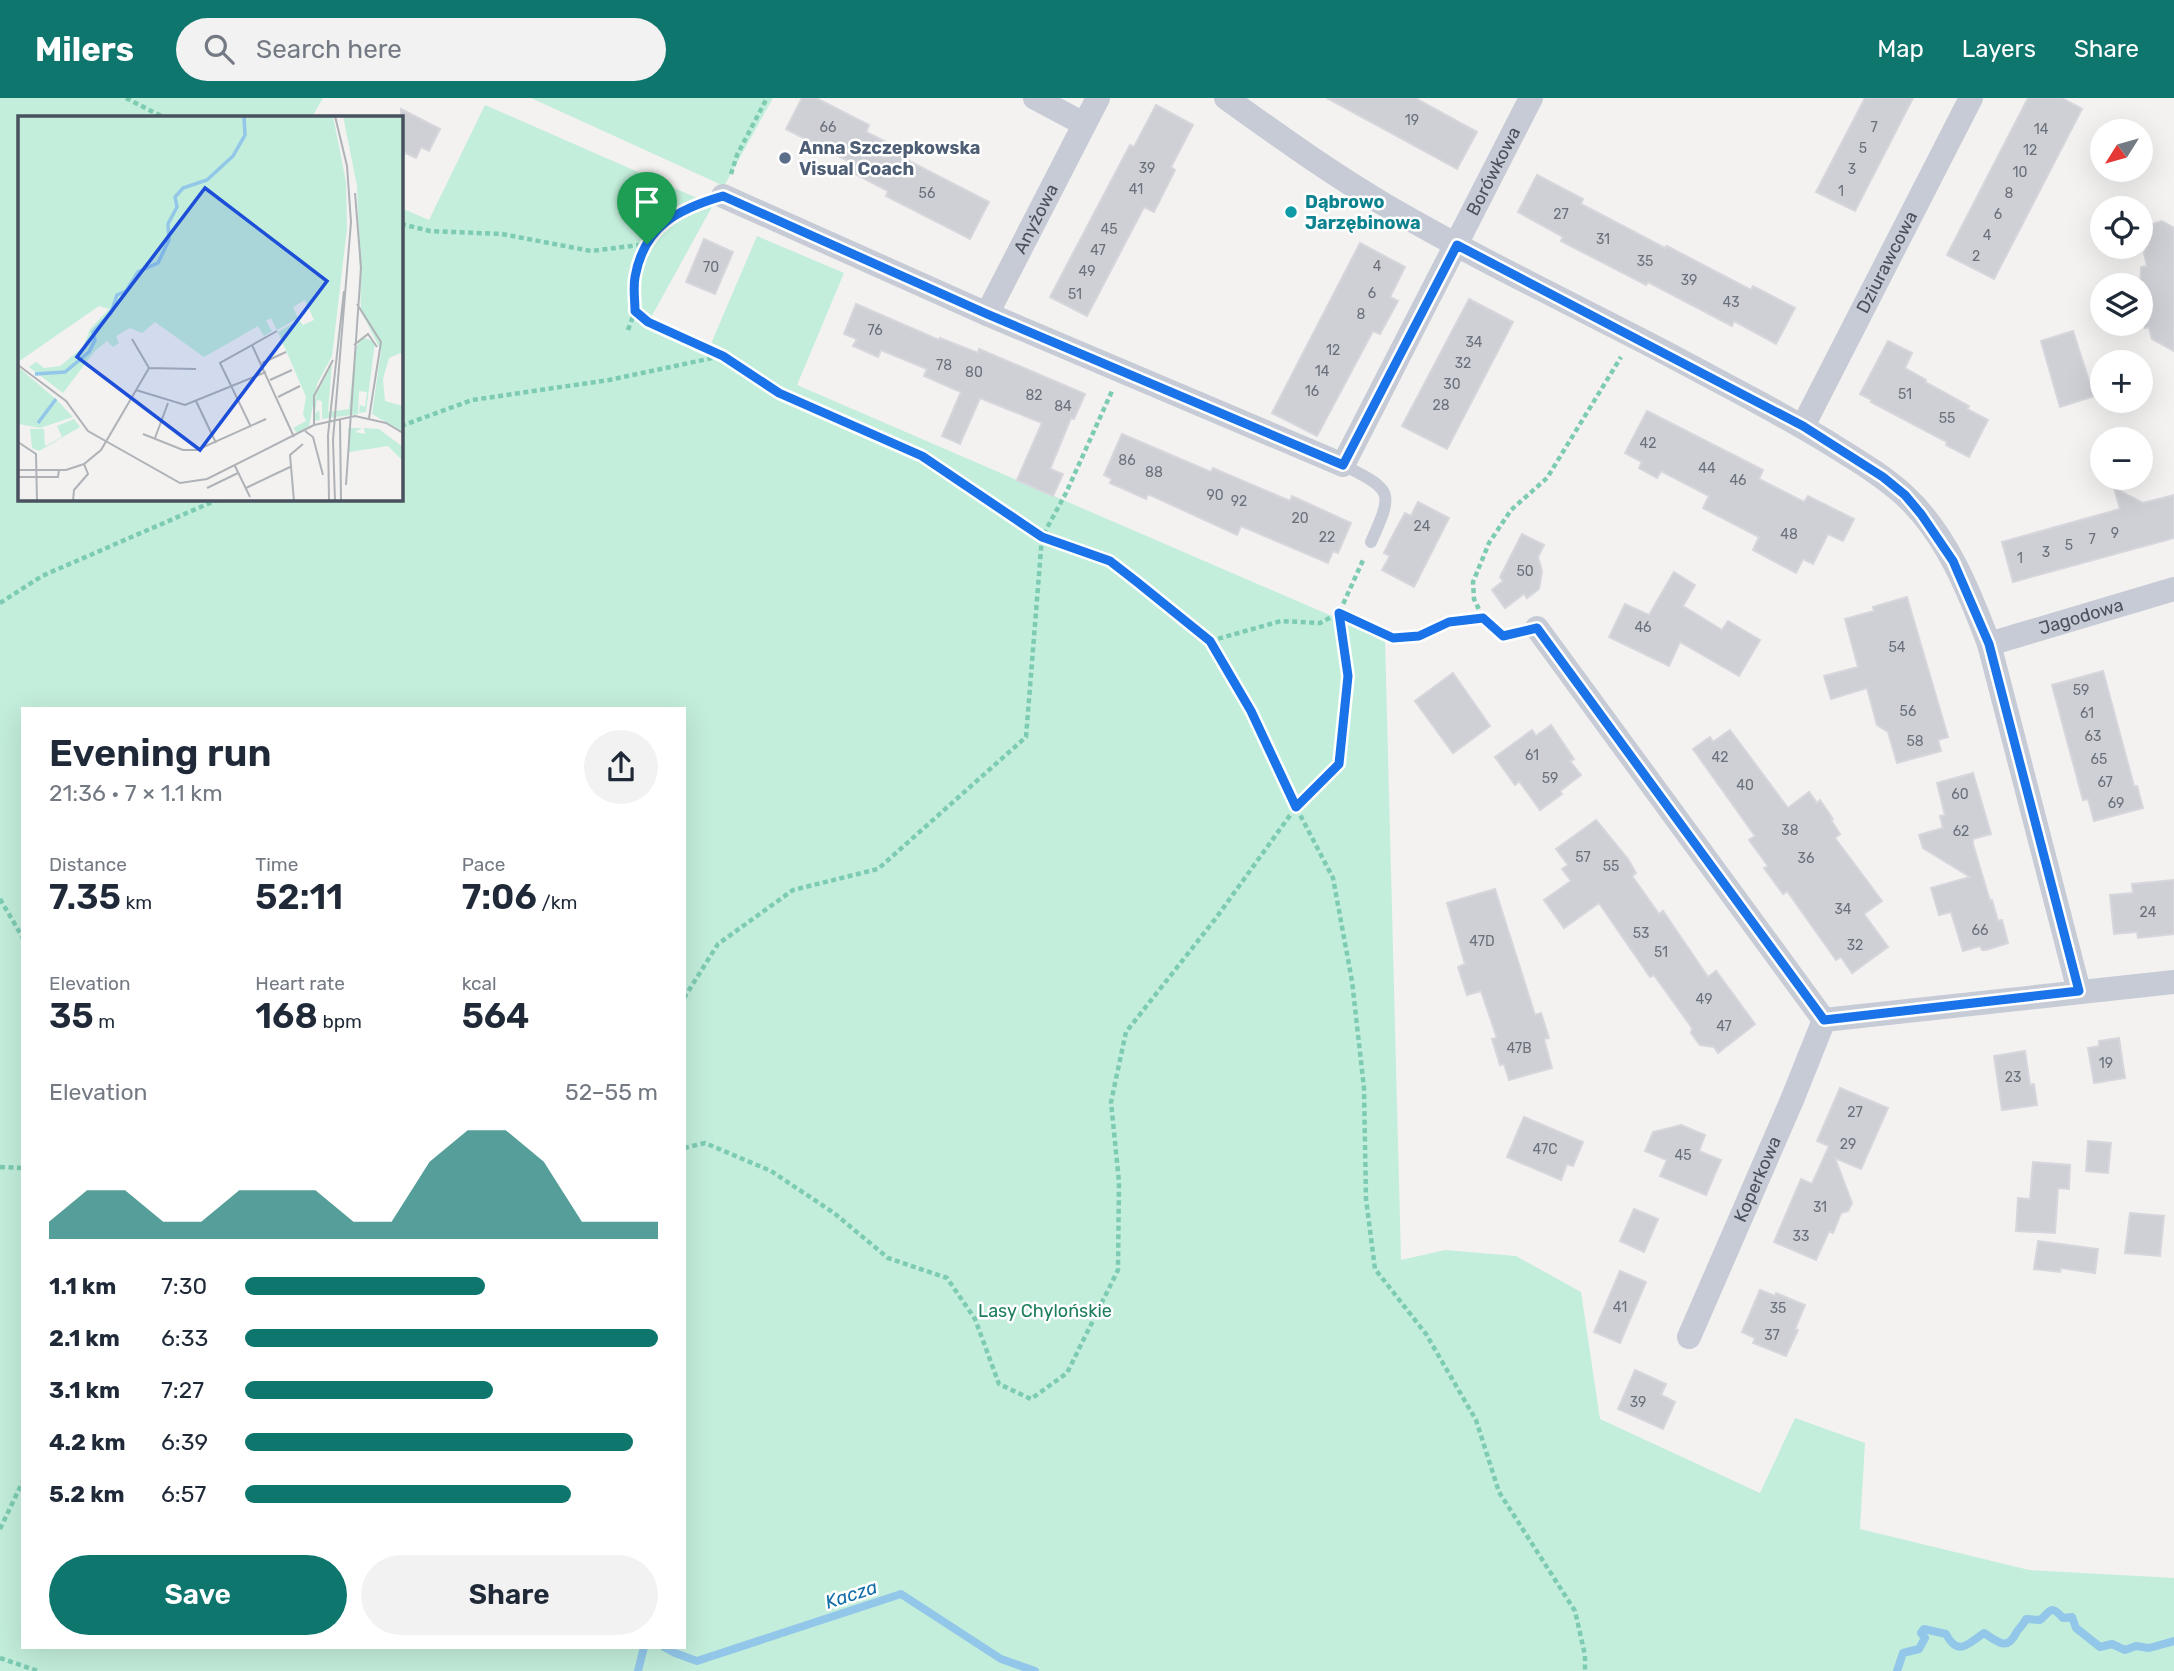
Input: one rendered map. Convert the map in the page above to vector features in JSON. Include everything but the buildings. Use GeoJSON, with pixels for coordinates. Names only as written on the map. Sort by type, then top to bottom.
{"type":"FeatureCollection","features":[{"type":"Feature","properties":{"kind":"street"},"geometry":{"type":"LineString","coordinates":[[1035,98],[1084,124]]}},
{"type":"Feature","properties":{"kind":"street","name":"Anyżowa"},"geometry":{"type":"LineString","coordinates":[[987,314],[1098,98]]}},
{"type":"Feature","properties":{"kind":"street"},"geometry":{"type":"LineString","coordinates":[[1226,98],[1383,204],[1803,426],[1883,477],[1905,495],[1953,561],[1989,644],[2079,991]]}},
{"type":"Feature","properties":{"kind":"street","name":"Borówkowa"},"geometry":{"type":"LineString","coordinates":[[1457,245],[1531,98]]}},
{"type":"Feature","properties":{"kind":"street","name":"Dziurawcowa"},"geometry":{"type":"LineString","coordinates":[[1803,426],[1971,98]]}},
{"type":"Feature","properties":{"kind":"street"},"geometry":{"type":"LineString","coordinates":[[723,196],[987,314],[1343,465],[1457,245]]}},
{"type":"Feature","properties":{"kind":"street","name":"Jagodowa"},"geometry":{"type":"LineString","coordinates":[[1989,644],[2174,589]]}},
{"type":"Feature","properties":{"kind":"street"},"geometry":{"type":"LineString","coordinates":[[1537,628],[1824,1020],[2174,982]]}},
{"type":"Feature","properties":{"kind":"street","name":"Koperkowa"},"geometry":{"type":"LineString","coordinates":[[1689,1337],[1824,1020]]}},
{"type":"Feature","properties":{"kind":"lane"},"geometry":{"type":"LineString","coordinates":[[1343,465],[1375,481],[1385,494],[1386,508],[1371,542]]}},
{"type":"Feature","properties":{"kind":"path"},"geometry":{"type":"LineString","coordinates":[[126,98],[161,116]]}},
{"type":"Feature","properties":{"kind":"path"},"geometry":{"type":"LineString","coordinates":[[628,330],[635,311],[635,277],[656,228],[693,204],[723,196],[737,155],[767,98]]}},
{"type":"Feature","properties":{"kind":"path"},"geometry":{"type":"LineString","coordinates":[[402,224],[430,231],[502,234],[591,251],[647,244]]}},
{"type":"Feature","properties":{"kind":"path"},"geometry":{"type":"LineString","coordinates":[[635,311],[648,322],[723,356],[779,393],[922,456],[1042,537],[1110,561],[1210,641],[1251,711],[1333,878],[1352,981],[1364,1088],[1366,1199],[1375,1269],[1426,1334],[1476,1420],[1499,1492],[1575,1611],[1586,1671]]}},
{"type":"Feature","properties":{"kind":"path"},"geometry":{"type":"LineString","coordinates":[[1537,628],[1503,636],[1483,618],[1474,599],[1473,582],[1489,543],[1511,510],[1546,478],[1614,367],[1636,337]]}},
{"type":"Feature","properties":{"kind":"path"},"geometry":{"type":"LineString","coordinates":[[402,426],[472,400],[609,380],[723,356]]}},
{"type":"Feature","properties":{"kind":"path"},"geometry":{"type":"LineString","coordinates":[[686,995],[718,944],[793,890],[878,869],[1026,737],[1042,537],[1066,493],[1121,370]]}},
{"type":"Feature","properties":{"kind":"path"},"geometry":{"type":"LineString","coordinates":[[0,603],[42,576],[217,500]]}},
{"type":"Feature","properties":{"kind":"path"},"geometry":{"type":"LineString","coordinates":[[686,1148],[705,1143],[771,1171],[834,1213],[888,1258],[947,1279],[975,1319],[999,1384],[1031,1399],[1067,1373],[1118,1270],[1119,1182],[1111,1102],[1126,1032],[1216,918],[1296,807],[1339,764],[1348,676],[1339,613],[1371,542]]}},
{"type":"Feature","properties":{"kind":"path"},"geometry":{"type":"LineString","coordinates":[[1339,613],[1393,638],[1419,636],[1449,622],[1483,618]]}},
{"type":"Feature","properties":{"kind":"path"},"geometry":{"type":"LineString","coordinates":[[1210,641],[1281,621],[1320,623],[1339,613]]}},
{"type":"Feature","properties":{"kind":"path"},"geometry":{"type":"LineString","coordinates":[[0,899],[21,935]]}},
{"type":"Feature","properties":{"kind":"path"},"geometry":{"type":"LineString","coordinates":[[0,1167],[21,1168]]}},
{"type":"Feature","properties":{"kind":"path"},"geometry":{"type":"LineString","coordinates":[[0,1529],[21,1485]]}},
{"type":"Feature","properties":{"kind":"path"},"geometry":{"type":"LineString","coordinates":[[0,1658],[38,1671]]}},
{"type":"Feature","properties":{"kind":"green space","name":"Lasy Chylońskie"},"geometry":{"type":"Polygon","coordinates":[[[0,98],[323,98],[313,116],[18,116],[18,500],[402,500],[402,208],[429,220],[485,105],[713,205],[649,321],[710,346],[757,236],[844,273],[797,385],[1385,639],[1401,1260],[1445,1250],[1516,1256],[1581,1292],[1600,1419],[1760,1493],[1795,1418],[1865,1443],[1860,1529],[2029,1570],[2174,1578],[2174,1671],[0,1671],[0,98]]]}},
{"type":"Feature","properties":{"kind":"green space"},"geometry":{"type":"Polygon","coordinates":[[[531,98],[773,98],[724,186],[531,98]]]}},
{"type":"Feature","properties":{"kind":"waterway","name":"Kacza"},"geometry":{"type":"LineString","coordinates":[[668,1649],[697,1661],[901,1594],[1001,1659],[1035,1671]]}},
{"type":"Feature","properties":{"kind":"waterway","name":"Kacza"},"geometry":{"type":"LineString","coordinates":[[1897,1671],[1903,1653],[1919,1649],[1925,1638],[1921,1633],[1924,1629],[1946,1634],[1950,1641],[1959,1647],[1984,1633],[1997,1642],[2005,1643],[2013,1639],[2026,1619],[2040,1620],[2053,1610],[2063,1618],[2072,1617],[2076,1628],[2100,1647],[2112,1644],[2125,1650],[2136,1646],[2149,1648],[2174,1641]]}},
{"type":"Feature","properties":{"kind":"waterway","name":"Kacza"},"geometry":{"type":"LineString","coordinates":[[638,1671],[644,1649]]}},
{"type":"Feature","properties":{"kind":"place","name":"Anna Szczepkowska Visual Coach"},"geometry":{"type":"Point","coordinates":[785,158]}},
{"type":"Feature","properties":{"kind":"place","name":"Dąbrowo Jarzębinowa"},"geometry":{"type":"Point","coordinates":[1291,212]}},
{"type":"Feature","properties":{"kind":"route"},"geometry":{"type":"LineString","coordinates":[[723,196],[987,314],[1343,465],[1457,245],[1636,337],[1803,426],[1883,477],[1905,495],[1928,524],[1953,561],[1975,606],[1989,644],[2079,991],[1824,1020],[1537,628],[1503,636],[1483,618],[1449,622],[1419,636],[1393,638],[1339,613],[1348,676],[1339,764],[1296,807],[1251,711],[1210,641],[1110,561],[1042,537],[922,456],[779,393],[723,356],[648,322],[635,311],[635,277],[647,244],[656,228],[693,204],[723,196]]}}]}
